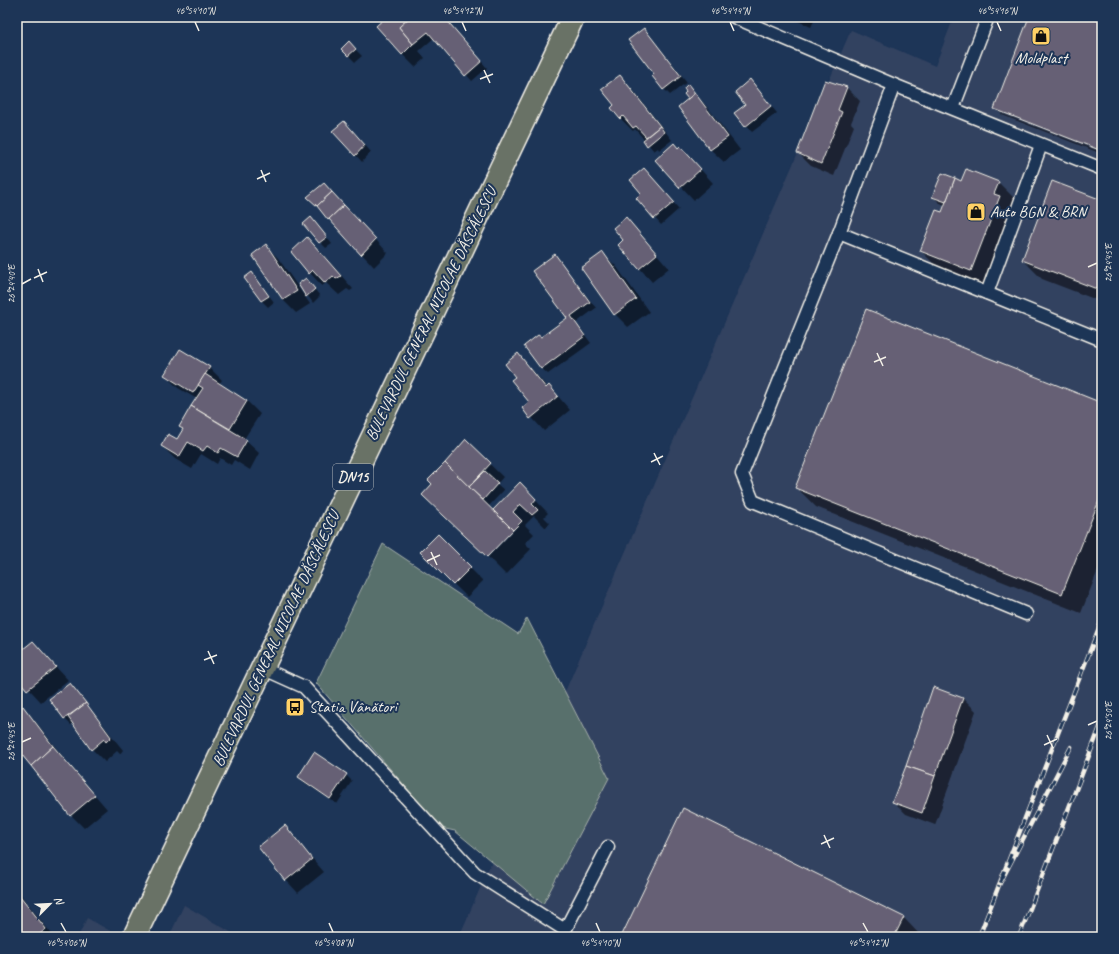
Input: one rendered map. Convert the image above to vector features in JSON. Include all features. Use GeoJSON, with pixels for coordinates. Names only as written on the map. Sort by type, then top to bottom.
{"type":"FeatureCollection","features":[{"type":"Feature","properties":{"kind":"main road","name":"BULEVARDUL GENERAL NICOLAE DĂSCĂLESCU"},"geometry":{"type":"LineString","coordinates":[[134,937],[573,17]]}},
{"type":"Feature","properties":{"kind":"lane"},"geometry":{"type":"LineString","coordinates":[[734,17],[894,86],[953,108],[1102,169]]}},
{"type":"Feature","properties":{"kind":"lane"},"geometry":{"type":"LineString","coordinates":[[953,108],[988,17]]}},
{"type":"Feature","properties":{"kind":"lane"},"geometry":{"type":"LineString","coordinates":[[894,86],[839,233],[742,474],[754,501],[1026,614]]}},
{"type":"Feature","properties":{"kind":"lane"},"geometry":{"type":"LineString","coordinates":[[987,293],[1041,144]]}},
{"type":"Feature","properties":{"kind":"lane"},"geometry":{"type":"LineString","coordinates":[[839,233],[1102,340]]}},
{"type":"Feature","properties":{"kind":"lane"},"geometry":{"type":"LineString","coordinates":[[262,668],[304,687],[475,872],[563,933],[608,847]]}},
{"type":"Feature","properties":{"kind":"shaded area"},"geometry":{"type":"Polygon","coordinates":[[[954,17],[1102,17],[1102,937],[459,937],[851,30],[935,66],[954,17]]]}},
{"type":"Feature","properties":{"kind":"shaded area"},"geometry":{"type":"Polygon","coordinates":[[[184,905],[239,937],[169,937],[184,905]]]}},
{"type":"Feature","properties":{"kind":"shaded area"},"geometry":{"type":"Polygon","coordinates":[[[87,918],[121,937],[78,937],[87,918]]]}},
{"type":"Feature","properties":{"kind":"green space"},"geometry":{"type":"Polygon","coordinates":[[[383,544],[518,634],[527,618],[609,778],[543,904],[455,831],[441,828],[316,683],[383,544]]]}},
{"type":"Feature","properties":{"kind":"building"},"geometry":{"type":"Polygon","coordinates":[[[386,17],[410,17],[399,27],[413,44],[402,55],[376,26],[386,17]]]}},
{"type":"Feature","properties":{"kind":"building"},"geometry":{"type":"Polygon","coordinates":[[[410,17],[444,17],[482,61],[465,76],[428,32],[413,44],[399,27],[410,17]]]}},
{"type":"Feature","properties":{"kind":"building"},"geometry":{"type":"Polygon","coordinates":[[[1029,17],[1102,17],[1102,151],[994,109],[1029,17]]]}},
{"type":"Feature","properties":{"kind":"building"},"geometry":{"type":"Polygon","coordinates":[[[644,28],[681,76],[663,90],[652,76],[654,74],[628,40],[644,28]]]}},
{"type":"Feature","properties":{"kind":"building"},"geometry":{"type":"Polygon","coordinates":[[[349,41],[356,49],[348,56],[341,49],[349,41]]]}},
{"type":"Feature","properties":{"kind":"building"},"geometry":{"type":"Polygon","coordinates":[[[620,75],[660,126],[646,137],[636,126],[633,128],[623,116],[620,119],[611,108],[614,105],[601,89],[620,75]]]}},
{"type":"Feature","properties":{"kind":"building"},"geometry":{"type":"Polygon","coordinates":[[[750,79],[771,106],[745,127],[734,113],[745,105],[735,92],[750,79]]]}},
{"type":"Feature","properties":{"kind":"building"},"geometry":{"type":"Polygon","coordinates":[[[825,80],[847,87],[838,110],[842,112],[821,164],[797,153],[825,80]]]}},
{"type":"Feature","properties":{"kind":"building"},"geometry":{"type":"Polygon","coordinates":[[[688,84],[695,93],[688,99],[684,94],[686,92],[684,88],[688,84]]]}},
{"type":"Feature","properties":{"kind":"building"},"geometry":{"type":"Polygon","coordinates":[[[695,93],[728,137],[710,150],[678,107],[695,93]]]}},
{"type":"Feature","properties":{"kind":"building"},"geometry":{"type":"Polygon","coordinates":[[[344,121],[365,145],[355,156],[332,131],[344,121]]]}},
{"type":"Feature","properties":{"kind":"building"},"geometry":{"type":"Polygon","coordinates":[[[660,126],[664,132],[647,146],[643,140],[660,126]]]}},
{"type":"Feature","properties":{"kind":"building"},"geometry":{"type":"Polygon","coordinates":[[[674,143],[678,148],[680,146],[701,169],[680,188],[655,160],[674,143]]]}},
{"type":"Feature","properties":{"kind":"building"},"geometry":{"type":"Polygon","coordinates":[[[644,168],[674,202],[654,219],[636,198],[641,193],[630,180],[644,168]]]}},
{"type":"Feature","properties":{"kind":"building"},"geometry":{"type":"Polygon","coordinates":[[[966,169],[999,182],[994,194],[1000,196],[971,271],[920,251],[936,210],[942,212],[955,178],[961,181],[966,169]]]}},
{"type":"Feature","properties":{"kind":"building"},"geometry":{"type":"Polygon","coordinates":[[[942,173],[955,178],[946,202],[932,197],[942,173]]]}},
{"type":"Feature","properties":{"kind":"building"},"geometry":{"type":"Polygon","coordinates":[[[1052,181],[1102,200],[1102,291],[1022,260],[1052,181]]]}},
{"type":"Feature","properties":{"kind":"building"},"geometry":{"type":"Polygon","coordinates":[[[324,183],[332,192],[317,206],[307,197],[324,183]]]}},
{"type":"Feature","properties":{"kind":"building"},"geometry":{"type":"Polygon","coordinates":[[[332,192],[344,205],[328,220],[317,206],[332,192]]]}},
{"type":"Feature","properties":{"kind":"building"},"geometry":{"type":"Polygon","coordinates":[[[344,205],[376,239],[361,255],[329,219],[344,205]]]}},
{"type":"Feature","properties":{"kind":"building"},"geometry":{"type":"Polygon","coordinates":[[[311,217],[327,237],[319,243],[303,224],[311,217]]]}},
{"type":"Feature","properties":{"kind":"building"},"geometry":{"type":"Polygon","coordinates":[[[626,217],[657,254],[639,269],[618,245],[623,240],[613,228],[626,217]]]}},
{"type":"Feature","properties":{"kind":"building"},"geometry":{"type":"Polygon","coordinates":[[[307,237],[341,276],[336,279],[333,276],[325,283],[313,270],[309,274],[291,252],[307,237]]]}},
{"type":"Feature","properties":{"kind":"building"},"geometry":{"type":"Polygon","coordinates":[[[266,244],[297,291],[283,300],[252,255],[266,244]]]}},
{"type":"Feature","properties":{"kind":"building"},"geometry":{"type":"Polygon","coordinates":[[[603,252],[636,299],[614,315],[581,268],[603,252]]]}},
{"type":"Feature","properties":{"kind":"building"},"geometry":{"type":"Polygon","coordinates":[[[555,254],[590,302],[571,316],[585,336],[541,369],[524,346],[538,335],[541,337],[567,318],[532,271],[555,254]]]}},
{"type":"Feature","properties":{"kind":"building"},"geometry":{"type":"Polygon","coordinates":[[[252,272],[269,296],[261,301],[244,278],[252,272]]]}},
{"type":"Feature","properties":{"kind":"building"},"geometry":{"type":"Polygon","coordinates":[[[306,278],[315,289],[306,297],[298,284],[306,278]]]}},
{"type":"Feature","properties":{"kind":"building"},"geometry":{"type":"Polygon","coordinates":[[[866,309],[1102,403],[1102,493],[1062,594],[795,488],[866,309]]]}},
{"type":"Feature","properties":{"kind":"building"},"geometry":{"type":"Polygon","coordinates":[[[180,349],[210,367],[193,393],[164,375],[180,349]]]}},
{"type":"Feature","properties":{"kind":"building"},"geometry":{"type":"Polygon","coordinates":[[[518,353],[546,388],[549,385],[558,396],[530,419],[522,408],[529,402],[511,380],[515,377],[505,364],[518,353]]]}},
{"type":"Feature","properties":{"kind":"building"},"geometry":{"type":"Polygon","coordinates":[[[205,374],[247,401],[230,429],[191,406],[203,388],[198,385],[205,374]]]}},
{"type":"Feature","properties":{"kind":"building"},"geometry":{"type":"Polygon","coordinates":[[[191,406],[247,440],[237,457],[221,448],[218,453],[207,446],[203,451],[188,442],[179,457],[161,446],[168,434],[177,439],[183,429],[179,427],[191,406]]]}},
{"type":"Feature","properties":{"kind":"building"},"geometry":{"type":"Polygon","coordinates":[[[466,439],[491,463],[469,487],[445,463],[466,439]]]}},
{"type":"Feature","properties":{"kind":"building"},"geometry":{"type":"Polygon","coordinates":[[[445,463],[513,530],[487,557],[422,495],[432,484],[428,480],[445,463]]]}},
{"type":"Feature","properties":{"kind":"building"},"geometry":{"type":"Polygon","coordinates":[[[485,471],[498,483],[483,500],[469,487],[485,471]]]}},
{"type":"Feature","properties":{"kind":"building"},"geometry":{"type":"Polygon","coordinates":[[[520,482],[536,499],[532,504],[538,510],[532,515],[520,504],[513,512],[522,521],[513,530],[493,510],[520,482]]]}},
{"type":"Feature","properties":{"kind":"building"},"geometry":{"type":"Polygon","coordinates":[[[438,534],[471,567],[453,585],[420,552],[438,534]]]}},
{"type":"Feature","properties":{"kind":"building"},"geometry":{"type":"Polygon","coordinates":[[[33,641],[56,667],[27,690],[17,678],[17,654],[33,641]]]}},
{"type":"Feature","properties":{"kind":"building"},"geometry":{"type":"Polygon","coordinates":[[[70,683],[86,703],[64,719],[49,699],[70,683]]]}},
{"type":"Feature","properties":{"kind":"building"},"geometry":{"type":"Polygon","coordinates":[[[933,687],[963,698],[935,776],[906,766],[933,687]]]}},
{"type":"Feature","properties":{"kind":"building"},"geometry":{"type":"Polygon","coordinates":[[[86,703],[111,737],[106,742],[104,739],[91,750],[68,717],[86,703]]]}},
{"type":"Feature","properties":{"kind":"building"},"geometry":{"type":"Polygon","coordinates":[[[23,706],[53,746],[31,766],[17,749],[17,711],[23,706]]]}},
{"type":"Feature","properties":{"kind":"building"},"geometry":{"type":"Polygon","coordinates":[[[53,746],[95,795],[70,816],[31,766],[53,746]]]}},
{"type":"Feature","properties":{"kind":"building"},"geometry":{"type":"Polygon","coordinates":[[[314,752],[347,774],[330,799],[298,777],[314,752]]]}},
{"type":"Feature","properties":{"kind":"building"},"geometry":{"type":"Polygon","coordinates":[[[906,766],[935,776],[922,813],[892,802],[906,766]]]}},
{"type":"Feature","properties":{"kind":"building"},"geometry":{"type":"Polygon","coordinates":[[[683,808],[904,917],[894,937],[621,937],[683,808]]]}},
{"type":"Feature","properties":{"kind":"building"},"geometry":{"type":"Polygon","coordinates":[[[285,825],[312,859],[285,881],[258,847],[285,825]]]}},
{"type":"Feature","properties":{"kind":"building"},"geometry":{"type":"Polygon","coordinates":[[[17,892],[46,929],[36,937],[26,937],[21,931],[17,934],[17,892]]]}},
{"type":"Feature","properties":{"kind":"railway"},"geometry":{"type":"LineString","coordinates":[[1071,747],[999,885],[1102,620]]}},
{"type":"Feature","properties":{"kind":"railway"},"geometry":{"type":"LineString","coordinates":[[1019,937],[1102,722]]}},
{"type":"Feature","properties":{"kind":"railway"},"geometry":{"type":"LineString","coordinates":[[979,937],[999,885]]}},
{"type":"Feature","properties":{"kind":"place","name":"Moldplast"},"geometry":{"type":"Point","coordinates":[1041,36]}},
{"type":"Feature","properties":{"kind":"place","name":"Auto BGN & BRN"},"geometry":{"type":"Point","coordinates":[976,212]}},
{"type":"Feature","properties":{"kind":"place","name":"Statia Vânători"},"geometry":{"type":"Point","coordinates":[295,707]}}]}
